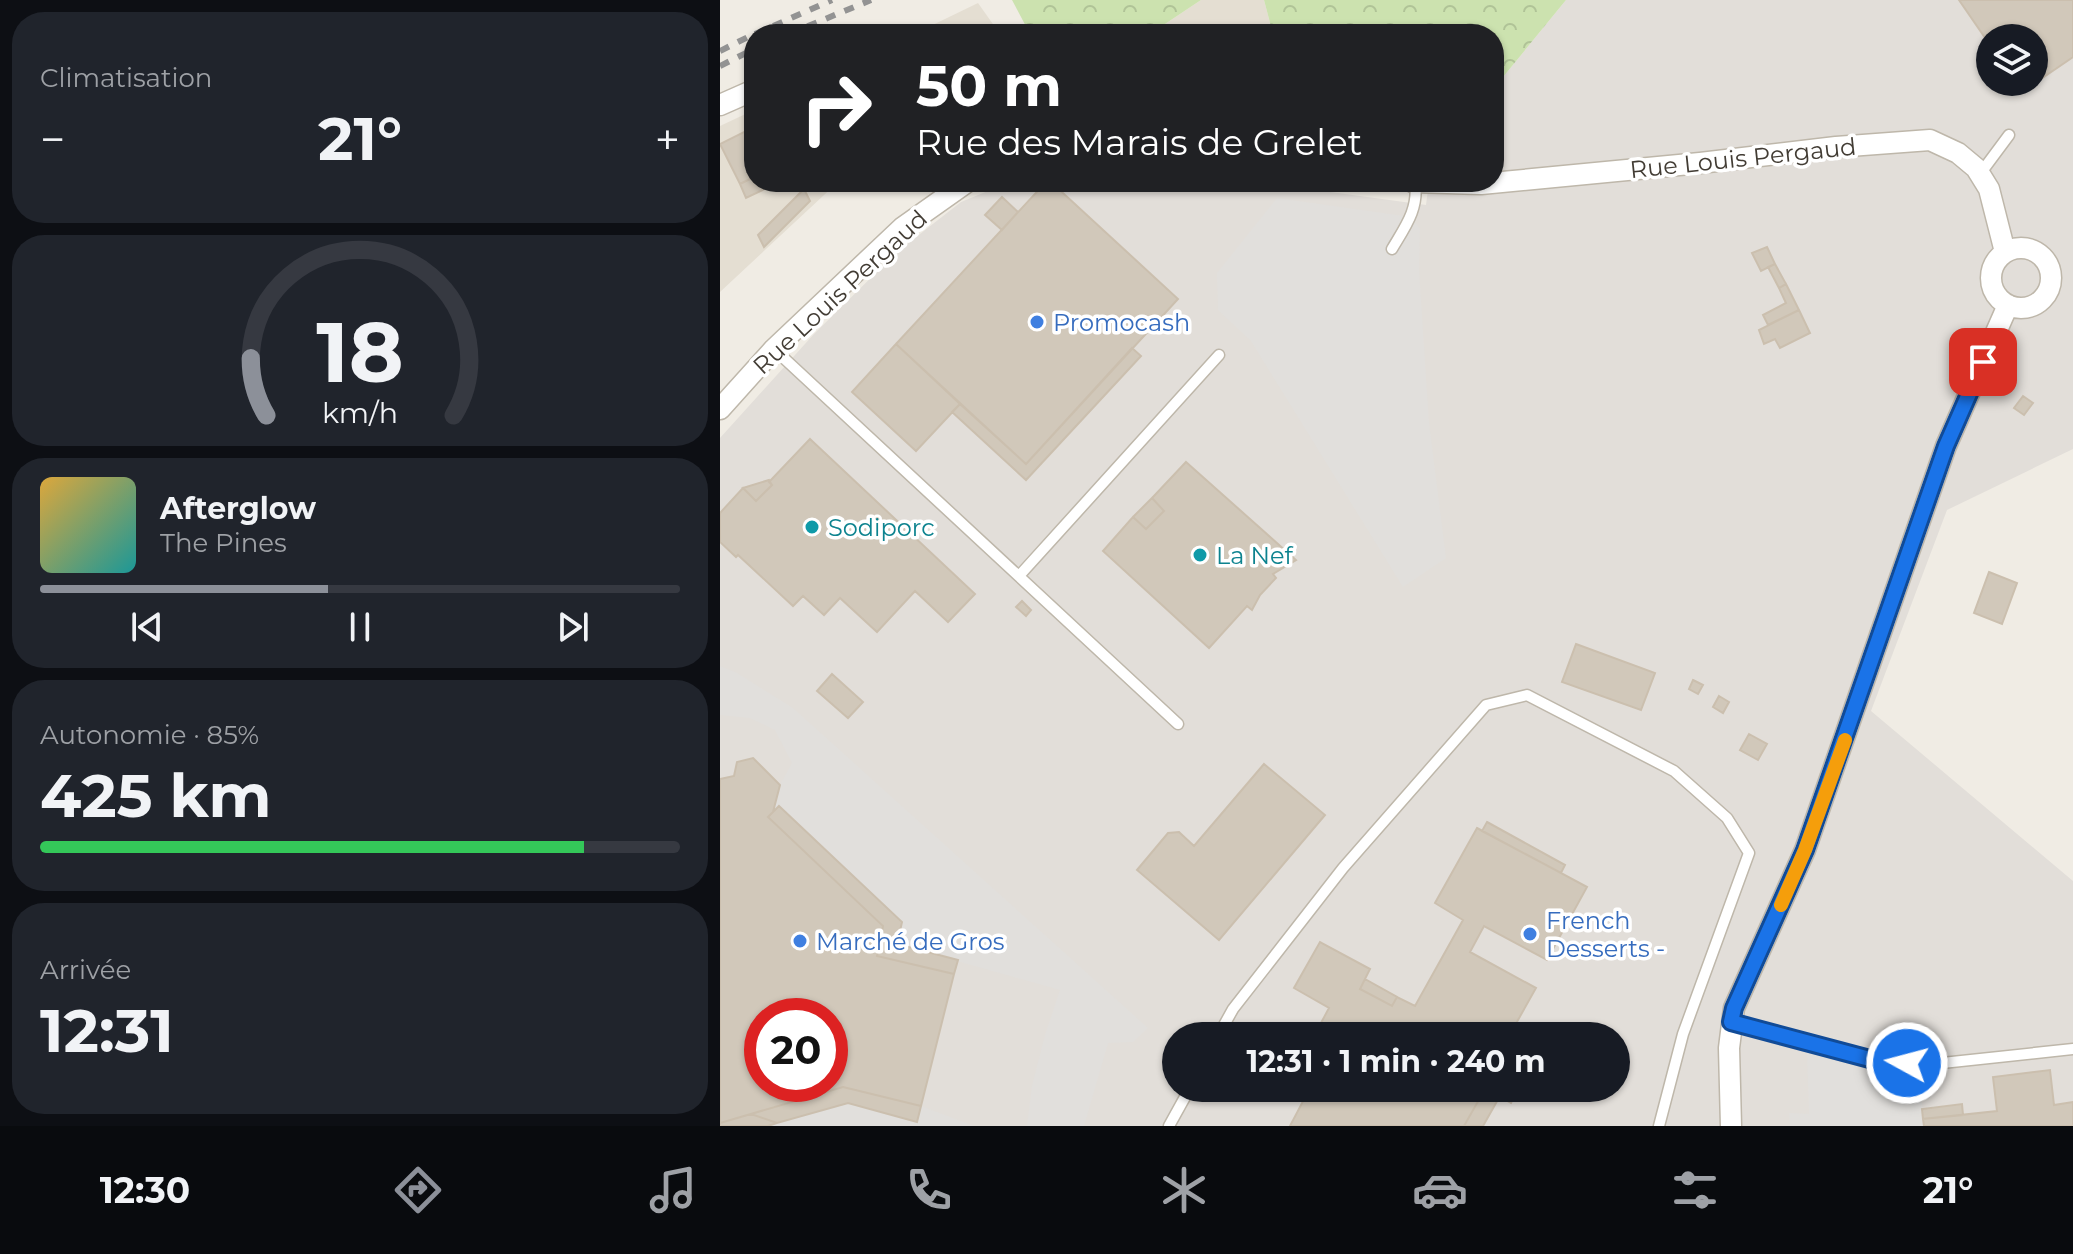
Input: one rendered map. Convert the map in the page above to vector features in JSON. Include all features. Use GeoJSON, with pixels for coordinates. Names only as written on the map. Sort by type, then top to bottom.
{"type":"FeatureCollection","features":[{"type":"Feature","properties":{"kind":"street"},"geometry":{"type":"LineString","coordinates":[[720,105],[744,94]]}},
{"type":"Feature","properties":{"kind":"street","name":"Rue Louis Pergaud"},"geometry":{"type":"LineString","coordinates":[[1504,182],[1930,140],[1958,153],[1976,168],[1989,189],[2005,252]]}},
{"type":"Feature","properties":{"kind":"street","name":"Rue Louis Pergaud"},"geometry":{"type":"LineString","coordinates":[[720,409],[774,349],[902,228],[953,192]]}},
{"type":"Feature","properties":{"kind":"street"},"geometry":{"type":"LineString","coordinates":[[2025,248],[2043,257],[2051,275],[2050,288],[2038,303],[2022,308],[2008,305],[1995,293],[1991,275],[2005,252],[2025,248]]}},
{"type":"Feature","properties":{"kind":"street"},"geometry":{"type":"LineString","coordinates":[[2051,275],[2073,277]]}},
{"type":"Feature","properties":{"kind":"street"},"geometry":{"type":"LineString","coordinates":[[1731,1126],[1729,1048],[1734,1008],[1805,850],[1946,446],[2008,305]]}},
{"type":"Feature","properties":{"kind":"lane"},"geometry":{"type":"LineString","coordinates":[[1980,174],[2009,135]]}},
{"type":"Feature","properties":{"kind":"lane"},"geometry":{"type":"LineString","coordinates":[[1392,249],[1411,217],[1417,199],[1416,192]]}},
{"type":"Feature","properties":{"kind":"lane"},"geometry":{"type":"LineString","coordinates":[[774,349],[1178,724]]}},
{"type":"Feature","properties":{"kind":"lane"},"geometry":{"type":"LineString","coordinates":[[1019,576],[1219,355]]}},
{"type":"Feature","properties":{"kind":"lane"},"geometry":{"type":"LineString","coordinates":[[1226,1022],[1343,868],[1486,705],[1527,695],[1674,771],[1727,818],[1749,853],[1683,1034],[1659,1126]]}},
{"type":"Feature","properties":{"kind":"lane"},"geometry":{"type":"LineString","coordinates":[[1731,1022],[1881,1062],[1933,1064],[2073,1049]]}},
{"type":"Feature","properties":{"kind":"lane"},"geometry":{"type":"LineString","coordinates":[[1169,1126],[1182,1102]]}},
{"type":"Feature","properties":{"kind":"shaded area"},"geometry":{"type":"Polygon","coordinates":[[[1201,0],[1264,0],[1270,24],[1165,24],[1201,0]]]}},
{"type":"Feature","properties":{"kind":"shaded area"},"geometry":{"type":"Polygon","coordinates":[[[1566,0],[2073,0],[2073,449],[1947,510],[1871,711],[2073,881],[2073,1126],[720,1126],[720,438],[814,334],[897,252],[961,202],[986,192],[1330,192],[1426,205],[1428,192],[1504,192],[1504,76],[1566,0]]]}},
{"type":"Feature","properties":{"kind":"shaded area"},"geometry":{"type":"Polygon","coordinates":[[[978,3],[993,24],[935,24],[978,3]]]}},
{"type":"Feature","properties":{"kind":"shaded area"},"geometry":{"type":"Polygon","coordinates":[[[744,115],[744,192],[827,192],[720,292],[720,126],[744,115]]]}},
{"type":"Feature","properties":{"kind":"shaded area"},"geometry":{"type":"Polygon","coordinates":[[[1277,198],[1411,217],[1420,229],[1419,270],[1429,423],[1446,558],[1403,587],[1251,341],[1218,310],[1217,273],[1277,198]]]}},
{"type":"Feature","properties":{"kind":"shaded area"},"geometry":{"type":"Polygon","coordinates":[[[720,666],[737,673],[793,708],[1148,1028],[1133,1042],[1108,1043],[1084,1126],[1027,1126],[1032,1086],[1060,990],[897,944],[901,922],[780,806],[773,812],[780,785],[792,763],[775,730],[750,718],[720,715],[720,666]]]}},
{"type":"Feature","properties":{"kind":"shaded area"},"geometry":{"type":"Polygon","coordinates":[[[1807,1053],[1920,1083],[1924,1126],[1790,1126],[1789,1113],[1809,1114],[1807,1053]]]}},
{"type":"Feature","properties":{"kind":"shaded area"},"geometry":{"type":"Polygon","coordinates":[[[848,1103],[916,1122],[921,1106],[974,1126],[768,1126],[848,1103]]]}},
{"type":"Feature","properties":{"kind":"green space"},"geometry":{"type":"Polygon","coordinates":[[[1012,0],[1201,0],[1165,24],[1025,24],[1012,0]]]}},
{"type":"Feature","properties":{"kind":"green space"},"geometry":{"type":"Polygon","coordinates":[[[1264,0],[1566,0],[1504,76],[1504,24],[1270,24],[1264,0]]]}},
{"type":"Feature","properties":{"kind":"building"},"geometry":{"type":"Polygon","coordinates":[[[1959,0],[2073,0],[2073,57],[2048,74],[2048,24],[1976,25],[1959,0]]]}},
{"type":"Feature","properties":{"kind":"building"},"geometry":{"type":"Polygon","coordinates":[[[744,132],[744,182],[740,184],[720,144],[744,132]]]}},
{"type":"Feature","properties":{"kind":"building"},"geometry":{"type":"Polygon","coordinates":[[[744,182],[744,192],[758,192],[746,198],[740,184],[744,182]]]}},
{"type":"Feature","properties":{"kind":"building"},"geometry":{"type":"Polygon","coordinates":[[[801,192],[806,192],[810,201],[764,247],[758,235],[801,192]]]}},
{"type":"Feature","properties":{"kind":"building","name":"Promocash"},"geometry":{"type":"Polygon","coordinates":[[[1037,192],[1062,192],[1178,299],[1026,464],[896,344],[1037,192]]]}},
{"type":"Feature","properties":{"kind":"building"},"geometry":{"type":"Polygon","coordinates":[[[1002,197],[1018,212],[1002,230],[985,215],[1002,197]]]}},
{"type":"Feature","properties":{"kind":"building"},"geometry":{"type":"Polygon","coordinates":[[[1767,247],[1775,264],[1761,271],[1752,253],[1767,247]]]}},
{"type":"Feature","properties":{"kind":"building"},"geometry":{"type":"Polygon","coordinates":[[[1775,264],[1786,284],[1779,288],[1768,267],[1775,264]]]}},
{"type":"Feature","properties":{"kind":"building"},"geometry":{"type":"Polygon","coordinates":[[[1786,284],[1799,310],[1768,325],[1763,315],[1786,303],[1779,288],[1786,284]]]}},
{"type":"Feature","properties":{"kind":"building"},"geometry":{"type":"Polygon","coordinates":[[[1799,310],[1810,333],[1780,348],[1775,339],[1764,344],[1759,330],[1799,310]]]}},
{"type":"Feature","properties":{"kind":"building"},"geometry":{"type":"Polygon","coordinates":[[[896,344],[960,404],[916,451],[852,392],[896,344]]]}},
{"type":"Feature","properties":{"kind":"building"},"geometry":{"type":"Polygon","coordinates":[[[1132,348],[1141,356],[1026,480],[952,412],[960,404],[1026,464],[1132,348]]]}},
{"type":"Feature","properties":{"kind":"building"},"geometry":{"type":"Polygon","coordinates":[[[2023,396],[2033,403],[2024,415],[2014,408],[2023,396]]]}},
{"type":"Feature","properties":{"kind":"building","name":"Sodiporc"},"geometry":{"type":"Polygon","coordinates":[[[810,439],[975,594],[948,622],[915,591],[877,632],[840,598],[824,615],[803,596],[793,606],[720,542],[720,513],[743,488],[756,501],[772,485],[769,482],[810,439]]]}},
{"type":"Feature","properties":{"kind":"building","name":"La Nef"},"geometry":{"type":"Polygon","coordinates":[[[1186,462],[1296,560],[1273,574],[1276,578],[1260,595],[1252,610],[1247,606],[1209,648],[1103,551],[1133,517],[1146,529],[1164,511],[1152,498],[1186,462]]]}},
{"type":"Feature","properties":{"kind":"building"},"geometry":{"type":"Polygon","coordinates":[[[769,480],[772,485],[756,501],[743,488],[769,480]]]}},
{"type":"Feature","properties":{"kind":"building"},"geometry":{"type":"Polygon","coordinates":[[[1152,498],[1164,511],[1146,529],[1133,517],[1152,498]]]}},
{"type":"Feature","properties":{"kind":"building"},"geometry":{"type":"Polygon","coordinates":[[[1989,572],[2017,583],[2002,624],[1974,613],[1989,572]]]}},
{"type":"Feature","properties":{"kind":"building"},"geometry":{"type":"Polygon","coordinates":[[[1022,601],[1031,610],[1026,616],[1016,607],[1022,601]]]}},
{"type":"Feature","properties":{"kind":"building"},"geometry":{"type":"Polygon","coordinates":[[[1576,644],[1655,673],[1641,710],[1562,682],[1576,644]]]}},
{"type":"Feature","properties":{"kind":"building"},"geometry":{"type":"Polygon","coordinates":[[[832,674],[863,702],[848,718],[817,691],[832,674]]]}},
{"type":"Feature","properties":{"kind":"building"},"geometry":{"type":"Polygon","coordinates":[[[1693,680],[1703,685],[1698,694],[1689,689],[1693,680]]]}},
{"type":"Feature","properties":{"kind":"building"},"geometry":{"type":"Polygon","coordinates":[[[1719,696],[1729,702],[1723,713],[1713,707],[1719,696]]]}},
{"type":"Feature","properties":{"kind":"building"},"geometry":{"type":"Polygon","coordinates":[[[1749,734],[1767,744],[1758,760],[1740,750],[1749,734]]]}},
{"type":"Feature","properties":{"kind":"building","name":"Marché de Gros"},"geometry":{"type":"Polygon","coordinates":[[[753,758],[780,785],[773,812],[768,817],[883,926],[877,956],[954,974],[921,1106],[848,1088],[848,998],[744,998],[744,1102],[792,1102],[720,1123],[720,779],[734,776],[737,762],[753,758]]]}},
{"type":"Feature","properties":{"kind":"building"},"geometry":{"type":"Polygon","coordinates":[[[1264,764],[1325,815],[1219,940],[1137,870],[1168,833],[1179,832],[1194,846],[1264,764]]]}},
{"type":"Feature","properties":{"kind":"building"},"geometry":{"type":"Polygon","coordinates":[[[779,806],[902,922],[897,944],[958,960],[954,974],[877,956],[883,926],[768,817],[779,806]]]}},
{"type":"Feature","properties":{"kind":"building"},"geometry":{"type":"Polygon","coordinates":[[[1487,822],[1565,865],[1561,873],[1482,831],[1487,822]]]}},
{"type":"Feature","properties":{"kind":"building","name":"French Desserts -"},"geometry":{"type":"Polygon","coordinates":[[[1477,828],[1587,887],[1547,960],[1484,926],[1470,952],[1536,988],[1517,1022],[1322,1022],[1329,1008],[1294,988],[1320,942],[1370,969],[1360,989],[1392,1006],[1397,997],[1415,1006],[1463,920],[1435,903],[1477,828]]]}},
{"type":"Feature","properties":{"kind":"building"},"geometry":{"type":"Polygon","coordinates":[[[1365,979],[1397,997],[1392,1006],[1360,989],[1365,979]]]}},
{"type":"Feature","properties":{"kind":"building"},"geometry":{"type":"Polygon","coordinates":[[[2050,1070],[2054,1105],[2073,1102],[2073,1126],[1924,1126],[1923,1119],[1997,1111],[1993,1077],[2050,1070]]]}},
{"type":"Feature","properties":{"kind":"building"},"geometry":{"type":"Polygon","coordinates":[[[848,1088],[921,1106],[917,1122],[848,1103],[777,1123],[751,1114],[792,1102],[848,1102],[848,1088]]]}},
{"type":"Feature","properties":{"kind":"building"},"geometry":{"type":"Polygon","coordinates":[[[1303,1102],[1478,1102],[1464,1126],[1290,1126],[1303,1102]]]}},
{"type":"Feature","properties":{"kind":"building"},"geometry":{"type":"Polygon","coordinates":[[[1478,1102],[1497,1102],[1483,1126],[1464,1126],[1478,1102]]]}},
{"type":"Feature","properties":{"kind":"building"},"geometry":{"type":"Polygon","coordinates":[[[1962,1104],[1963,1115],[1923,1119],[1922,1109],[1962,1104]]]}},
{"type":"Feature","properties":{"kind":"building"},"geometry":{"type":"Polygon","coordinates":[[[751,1114],[777,1123],[768,1126],[720,1126],[720,1123],[751,1114]]]}},
{"type":"Feature","properties":{"kind":"railway"},"geometry":{"type":"LineString","coordinates":[[778,24],[832,0]]}},
{"type":"Feature","properties":{"kind":"railway"},"geometry":{"type":"LineString","coordinates":[[813,24],[871,0]]}},
{"type":"Feature","properties":{"kind":"railway"},"geometry":{"type":"LineString","coordinates":[[720,51],[744,39]]}},
{"type":"Feature","properties":{"kind":"railway"},"geometry":{"type":"LineString","coordinates":[[720,66],[744,54]]}},
{"type":"Feature","properties":{"kind":"slow traffic"},"geometry":{"type":"LineString","coordinates":[[1781,905],[1805,850],[1845,740]]}},
{"type":"Feature","properties":{"kind":"place","name":"Promocash"},"geometry":{"type":"Point","coordinates":[1037,322]}},
{"type":"Feature","properties":{"kind":"place","name":"Sodiporc"},"geometry":{"type":"Point","coordinates":[812,527]}},
{"type":"Feature","properties":{"kind":"place","name":"La Nef"},"geometry":{"type":"Point","coordinates":[1200,555]}},
{"type":"Feature","properties":{"kind":"place","name":"French Desserts -"},"geometry":{"type":"Point","coordinates":[1530,934]}},
{"type":"Feature","properties":{"kind":"place","name":"Marché de Gros"},"geometry":{"type":"Point","coordinates":[800,941]}},
{"type":"Feature","properties":{"kind":"route"},"geometry":{"type":"LineString","coordinates":[[1907,1063],[1881,1062],[1731,1022],[1734,1008],[1805,850],[1946,446],[1983,362]]}}]}
